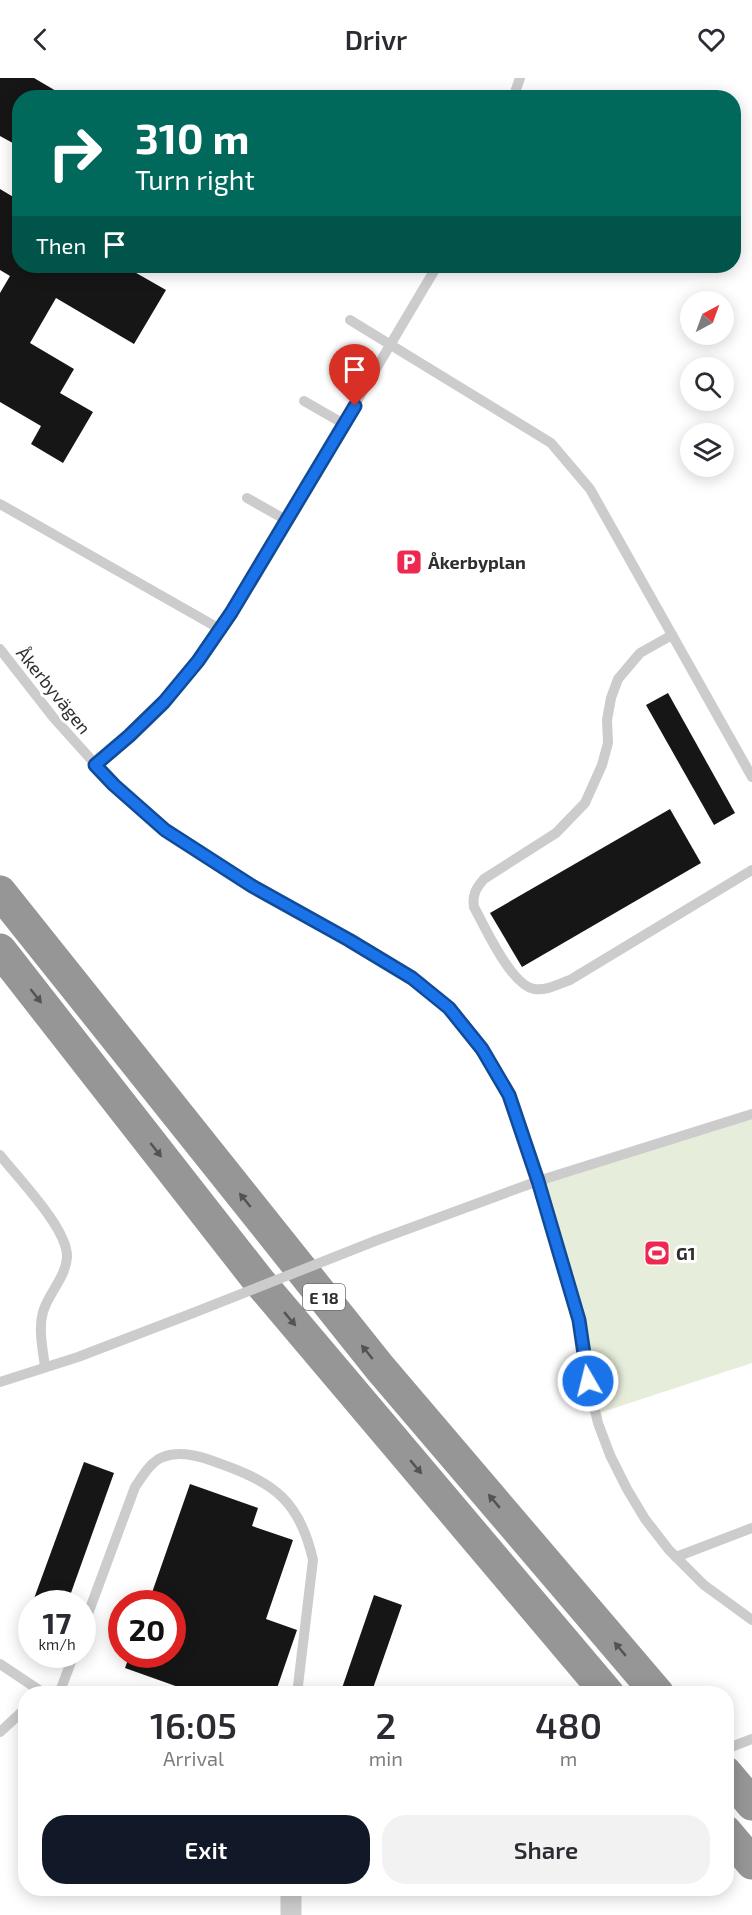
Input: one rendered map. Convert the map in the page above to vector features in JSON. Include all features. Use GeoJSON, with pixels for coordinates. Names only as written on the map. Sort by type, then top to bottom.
{"type":"FeatureCollection","features":[{"type":"Feature","properties":{"kind":"highway","name":"E 18"},"geometry":{"type":"LineString","coordinates":[[0,892],[380,1368],[651,1686]]}},
{"type":"Feature","properties":{"kind":"highway","name":"E 18"},"geometry":{"type":"LineString","coordinates":[[0,950],[258,1280],[601,1686]]}},
{"type":"Feature","properties":{"kind":"highway"},"geometry":{"type":"LineString","coordinates":[[734,1783],[752,1804]]}},
{"type":"Feature","properties":{"kind":"highway"},"geometry":{"type":"LineString","coordinates":[[734,1842],[752,1863]]}},
{"type":"Feature","properties":{"kind":"street"},"geometry":{"type":"LineString","coordinates":[[291,1896],[291,1914]]}},
{"type":"Feature","properties":{"kind":"lane"},"geometry":{"type":"LineString","coordinates":[[95,765],[164,702],[198,661],[220,629],[433,273]]}},
{"type":"Feature","properties":{"kind":"lane"},"geometry":{"type":"LineString","coordinates":[[350,320],[551,443],[590,489],[752,777]]}},
{"type":"Feature","properties":{"kind":"lane"},"geometry":{"type":"LineString","coordinates":[[304,401],[344,424]]}},
{"type":"Feature","properties":{"kind":"lane"},"geometry":{"type":"LineString","coordinates":[[247,498],[286,520]]}},
{"type":"Feature","properties":{"kind":"lane"},"geometry":{"type":"LineString","coordinates":[[0,504],[220,629]]}},
{"type":"Feature","properties":{"kind":"lane"},"geometry":{"type":"LineString","coordinates":[[672,635],[640,653],[618,679],[611,698],[607,720],[608,743],[598,776],[585,803],[556,833],[484,879],[476,888],[473,898],[474,907],[514,975],[524,985],[534,989],[547,988],[570,980],[752,870]]}},
{"type":"Feature","properties":{"kind":"lane","name":"Åkerbyvägen"},"geometry":{"type":"LineString","coordinates":[[0,649],[53,717],[95,765],[165,830],[252,886],[403,972],[449,1008],[482,1049],[509,1095],[538,1181],[579,1320],[588,1381],[598,1423],[627,1489],[645,1519],[676,1557],[704,1585],[752,1620]]}},
{"type":"Feature","properties":{"kind":"lane"},"geometry":{"type":"LineString","coordinates":[[0,1382],[78,1357],[375,1240],[538,1181],[752,1114]]}},
{"type":"Feature","properties":{"kind":"lane"},"geometry":{"type":"LineString","coordinates":[[0,1155],[48,1215],[63,1238],[67,1257],[64,1270],[42,1314],[45,1367]]}},
{"type":"Feature","properties":{"kind":"lane"},"geometry":{"type":"LineString","coordinates":[[96,1592],[135,1487],[145,1473],[161,1458],[179,1454],[206,1458],[245,1473],[270,1485],[300,1520],[308,1539],[313,1560],[298,1686]]}},
{"type":"Feature","properties":{"kind":"lane"},"geometry":{"type":"LineString","coordinates":[[676,1557],[752,1528]]}},
{"type":"Feature","properties":{"kind":"lane"},"geometry":{"type":"LineString","coordinates":[[0,1664],[31,1686]]}},
{"type":"Feature","properties":{"kind":"lane"},"geometry":{"type":"LineString","coordinates":[[62,1686],[69,1668]]}},
{"type":"Feature","properties":{"kind":"lane"},"geometry":{"type":"LineString","coordinates":[[0,1732],[18,1715]]}},
{"type":"Feature","properties":{"kind":"lane"},"geometry":{"type":"LineString","coordinates":[[734,1746],[752,1738]]}},
{"type":"Feature","properties":{"kind":"green space","name":"G1"},"geometry":{"type":"Polygon","coordinates":[[[752,1118],[752,1363],[599,1413],[542,1184],[752,1118]]]}},
{"type":"Feature","properties":{"kind":"building"},"geometry":{"type":"Polygon","coordinates":[[[0,78],[34,78],[54,90],[12,90],[12,143],[0,136],[0,78]]]}},
{"type":"Feature","properties":{"kind":"building"},"geometry":{"type":"Polygon","coordinates":[[[0,189],[12,196],[12,273],[136,273],[166,290],[134,344],[56,298],[30,343],[74,369],[60,393],[93,412],[63,463],[31,444],[41,426],[0,402],[0,293],[10,276],[0,270],[0,189]]]}},
{"type":"Feature","properties":{"kind":"building"},"geometry":{"type":"Polygon","coordinates":[[[668,693],[735,813],[714,825],[646,705],[668,693]]]}},
{"type":"Feature","properties":{"kind":"building"},"geometry":{"type":"Polygon","coordinates":[[[670,809],[701,863],[522,967],[490,913],[670,809]]]}},
{"type":"Feature","properties":{"kind":"building"},"geometry":{"type":"Polygon","coordinates":[[[84,1462],[114,1473],[72,1590],[37,1590],[84,1462]]]}},
{"type":"Feature","properties":{"kind":"building"},"geometry":{"type":"Polygon","coordinates":[[[190,1484],[258,1508],[252,1526],[293,1540],[266,1619],[297,1630],[278,1686],[176,1686],[125,1668],[186,1668],[186,1590],[153,1590],[190,1484]]]}},
{"type":"Feature","properties":{"kind":"building"},"geometry":{"type":"Polygon","coordinates":[[[374,1595],[402,1605],[374,1686],[343,1686],[374,1595]]]}},
{"type":"Feature","properties":{"kind":"place","name":"Åkerbyplan"},"geometry":{"type":"Point","coordinates":[409,562]}},
{"type":"Feature","properties":{"kind":"place","name":"G1"},"geometry":{"type":"Point","coordinates":[657,1253]}},
{"type":"Feature","properties":{"kind":"route"},"geometry":{"type":"LineString","coordinates":[[355,406],[231,613],[198,661],[164,702],[95,765],[165,830],[252,886],[315,920],[412,978],[449,1008],[482,1049],[509,1095],[538,1181],[579,1320],[588,1381]]}}]}
